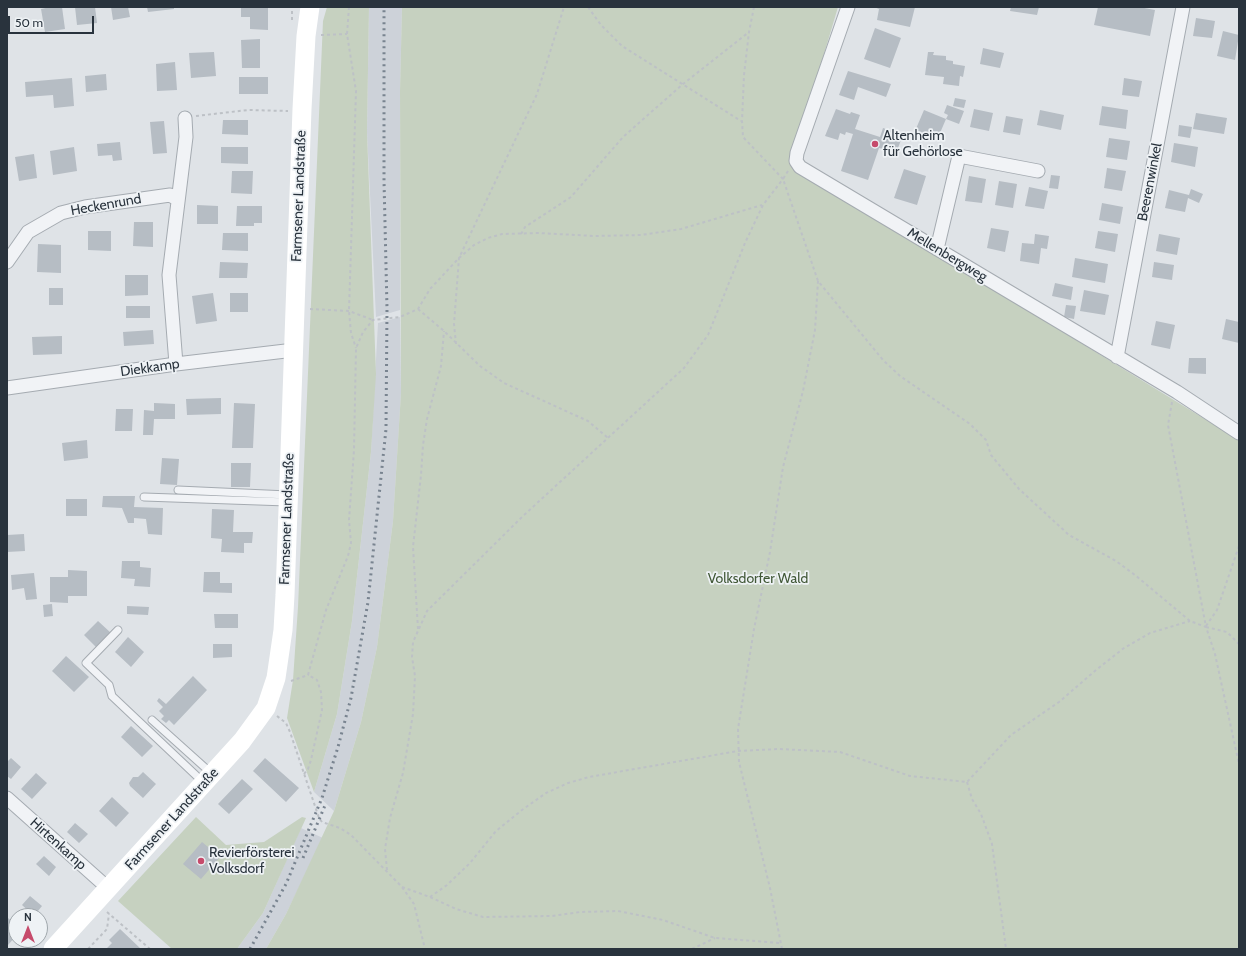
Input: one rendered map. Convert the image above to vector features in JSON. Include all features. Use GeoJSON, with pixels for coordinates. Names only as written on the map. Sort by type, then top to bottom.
{"type":"FeatureCollection","features":[{"type":"Feature","properties":{"kind":"main road","name":"Farmsener Landstraße"},"geometry":{"type":"LineString","coordinates":[[53,949],[105,902],[251,730],[266,708],[276,678],[283,623],[306,36],[310,7]]}},
{"type":"Feature","properties":{"kind":"street","name":"Mellenbergweg"},"geometry":{"type":"LineString","coordinates":[[848,7],[797,152],[796,161],[800,167],[1177,392],[1239,433]]}},
{"type":"Feature","properties":{"kind":"street","name":"Beerenwinkel"},"geometry":{"type":"LineString","coordinates":[[1117,357],[1183,7]]}},
{"type":"Feature","properties":{"kind":"street"},"geometry":{"type":"LineString","coordinates":[[176,364],[169,275],[177,199],[186,137],[185,118]]}},
{"type":"Feature","properties":{"kind":"street"},"geometry":{"type":"LineString","coordinates":[[937,249],[959,156],[1038,171]]}},
{"type":"Feature","properties":{"kind":"street","name":"Heckenrund"},"geometry":{"type":"LineString","coordinates":[[7,262],[28,232],[61,213],[85,207],[170,195],[177,199]]}},
{"type":"Feature","properties":{"kind":"street","name":"Diekkamp"},"geometry":{"type":"LineString","coordinates":[[7,388],[176,364],[294,350]]}},
{"type":"Feature","properties":{"kind":"street","name":"Hirtenkamp"},"geometry":{"type":"LineString","coordinates":[[7,798],[105,902]]}},
{"type":"Feature","properties":{"kind":"lane"},"geometry":{"type":"LineString","coordinates":[[178,490],[288,498]]}},
{"type":"Feature","properties":{"kind":"lane"},"geometry":{"type":"LineString","coordinates":[[144,497],[288,498]]}},
{"type":"Feature","properties":{"kind":"lane"},"geometry":{"type":"LineString","coordinates":[[118,630],[86,663],[109,685],[112,696],[209,779]]}},
{"type":"Feature","properties":{"kind":"lane"},"geometry":{"type":"LineString","coordinates":[[152,720],[209,779]]}},
{"type":"Feature","properties":{"kind":"path"},"geometry":{"type":"LineString","coordinates":[[276,678],[293,682],[308,674],[326,610],[348,556],[351,543],[349,520],[354,450],[356,348],[351,333],[348,311],[356,91],[347,34],[349,7]]}},
{"type":"Feature","properties":{"kind":"path"},"geometry":{"type":"LineString","coordinates":[[456,344],[454,324],[459,258],[537,94],[564,7]]}},
{"type":"Feature","properties":{"kind":"path"},"geometry":{"type":"LineString","coordinates":[[588,7],[601,25],[622,46],[742,121]]}},
{"type":"Feature","properties":{"kind":"path"},"geometry":{"type":"LineString","coordinates":[[754,7],[749,32],[742,121],[743,137],[783,179],[818,281],[883,360],[900,376],[964,419],[976,429],[986,440],[991,455],[1015,484],[1051,520],[1069,535],[1116,561],[1190,621],[1227,632],[1239,644]]}},
{"type":"Feature","properties":{"kind":"path"},"geometry":{"type":"LineString","coordinates":[[521,234],[525,227],[571,197],[623,137],[683,84],[749,32]]}},
{"type":"Feature","properties":{"kind":"path"},"geometry":{"type":"LineString","coordinates":[[306,36],[347,34]]}},
{"type":"Feature","properties":{"kind":"path"},"geometry":{"type":"LineString","coordinates":[[185,118],[248,110],[288,111]]}},
{"type":"Feature","properties":{"kind":"path"},"geometry":{"type":"LineString","coordinates":[[386,870],[385,849],[390,818],[403,773],[413,714],[415,676],[412,657],[414,642],[418,629],[427,611],[436,600],[684,368],[708,335],[745,243],[763,205],[783,179]]}},
{"type":"Feature","properties":{"kind":"path"},"geometry":{"type":"LineString","coordinates":[[295,309],[348,311],[373,320],[400,317],[418,308],[430,289],[459,258],[474,245],[488,238],[502,234],[640,235],[681,229],[763,205]]}},
{"type":"Feature","properties":{"kind":"path"},"geometry":{"type":"LineString","coordinates":[[782,949],[770,888],[738,751],[738,729],[754,629],[770,552],[783,467],[803,391],[815,330],[818,281]]}},
{"type":"Feature","properties":{"kind":"path"},"geometry":{"type":"LineString","coordinates":[[418,308],[480,366],[504,383],[588,421],[608,438]]}},
{"type":"Feature","properties":{"kind":"path"},"geometry":{"type":"LineString","coordinates":[[356,348],[363,332],[373,320]]}},
{"type":"Feature","properties":{"kind":"path"},"geometry":{"type":"LineString","coordinates":[[418,629],[413,547],[423,445],[428,412],[441,366],[444,331]]}},
{"type":"Feature","properties":{"kind":"path"},"geometry":{"type":"LineString","coordinates":[[1177,392],[1172,403],[1168,425],[1206,627],[1215,654],[1239,764]]}},
{"type":"Feature","properties":{"kind":"path"},"geometry":{"type":"LineString","coordinates":[[1206,627],[1217,610],[1239,546]]}},
{"type":"Feature","properties":{"kind":"path"},"geometry":{"type":"LineString","coordinates":[[967,782],[1011,735],[1059,702],[1124,648],[1150,633],[1190,621]]}},
{"type":"Feature","properties":{"kind":"path"},"geometry":{"type":"LineString","coordinates":[[304,774],[308,769],[311,760],[322,710],[321,692],[317,680],[308,674]]}},
{"type":"Feature","properties":{"kind":"path"},"geometry":{"type":"LineString","coordinates":[[266,708],[286,723],[319,818],[325,824],[336,827],[351,835],[402,887],[414,904],[425,949]]}},
{"type":"Feature","properties":{"kind":"path"},"geometry":{"type":"LineString","coordinates":[[430,897],[448,885],[470,863],[496,831],[546,793],[568,782],[589,777],[738,751],[779,749],[840,752],[910,776],[967,782]]}},
{"type":"Feature","properties":{"kind":"path"},"geometry":{"type":"LineString","coordinates":[[967,782],[972,799],[981,814],[992,844],[1006,949]]}},
{"type":"Feature","properties":{"kind":"path"},"geometry":{"type":"LineString","coordinates":[[402,887],[430,897],[456,909],[483,916],[552,916],[603,911],[635,913],[663,920],[715,938],[780,944]]}},
{"type":"Feature","properties":{"kind":"path"},"geometry":{"type":"LineString","coordinates":[[88,949],[107,929],[105,902]]}},
{"type":"Feature","properties":{"kind":"path"},"geometry":{"type":"LineString","coordinates":[[105,902],[150,949]]}},
{"type":"Feature","properties":{"kind":"path"},"geometry":{"type":"LineString","coordinates":[[692,949],[715,938]]}},
{"type":"Feature","properties":{"kind":"path"},"geometry":{"type":"LineString","coordinates":[[988,949],[1072,949]]}},
{"type":"Feature","properties":{"kind":"shaded area"},"geometry":{"type":"Polygon","coordinates":[[[369,7],[402,7],[400,91],[400,310],[376,317],[367,132],[369,7]]]}},
{"type":"Feature","properties":{"kind":"shaded area"},"geometry":{"type":"Polygon","coordinates":[[[400,317],[401,393],[393,521],[377,647],[361,722],[334,811],[314,792],[337,714],[352,621],[371,452],[378,323],[400,317]]]}},
{"type":"Feature","properties":{"kind":"shaded area"},"geometry":{"type":"Polygon","coordinates":[[[301,828],[323,838],[286,914],[266,949],[237,949],[263,913],[301,828]]]}},
{"type":"Feature","properties":{"kind":"green space"},"geometry":{"type":"Polygon","coordinates":[[[327,7],[369,7],[367,132],[376,374],[371,452],[352,621],[337,714],[314,792],[287,718],[293,680],[298,607],[323,21],[327,7]]]}},
{"type":"Feature","properties":{"kind":"green space","name":"Volksdorfer Wald"},"geometry":{"type":"Polygon","coordinates":[[[402,7],[838,7],[791,165],[1239,440],[1239,949],[266,949],[286,914],[334,811],[361,722],[377,647],[393,521],[401,393],[400,91],[402,7]]]}},
{"type":"Feature","properties":{"kind":"green space"},"geometry":{"type":"Polygon","coordinates":[[[196,817],[226,845],[264,842],[302,817],[306,818],[263,913],[237,949],[172,949],[118,901],[196,817]]]}},
{"type":"Feature","properties":{"kind":"building"},"geometry":{"type":"Polygon","coordinates":[[[62,7],[65,29],[45,32],[41,9],[62,7]]]}},
{"type":"Feature","properties":{"kind":"building"},"geometry":{"type":"Polygon","coordinates":[[[75,7],[95,7],[97,23],[77,25],[75,7]]]}},
{"type":"Feature","properties":{"kind":"building"},"geometry":{"type":"Polygon","coordinates":[[[111,7],[128,7],[130,17],[113,20],[111,7]]]}},
{"type":"Feature","properties":{"kind":"building"},"geometry":{"type":"Polygon","coordinates":[[[147,7],[174,7],[174,9],[148,12],[147,7]]]}},
{"type":"Feature","properties":{"kind":"building"},"geometry":{"type":"Polygon","coordinates":[[[241,7],[268,7],[268,30],[250,29],[250,17],[241,17],[241,7]]]}},
{"type":"Feature","properties":{"kind":"building"},"geometry":{"type":"Polygon","coordinates":[[[874,7],[915,7],[910,27],[877,20],[879,9],[874,7]]]}},
{"type":"Feature","properties":{"kind":"building"},"geometry":{"type":"Polygon","coordinates":[[[1011,7],[1039,7],[1037,15],[1010,11],[1011,7]]]}},
{"type":"Feature","properties":{"kind":"building"},"geometry":{"type":"Polygon","coordinates":[[[1098,7],[1139,7],[1155,10],[1150,36],[1094,25],[1098,7]]]}},
{"type":"Feature","properties":{"kind":"building"},"geometry":{"type":"Polygon","coordinates":[[[1196,18],[1215,21],[1212,38],[1193,36],[1196,18]]]}},
{"type":"Feature","properties":{"kind":"building"},"geometry":{"type":"Polygon","coordinates":[[[875,28],[901,38],[890,68],[864,59],[875,28]]]}},
{"type":"Feature","properties":{"kind":"building"},"geometry":{"type":"Polygon","coordinates":[[[1223,31],[1239,35],[1235,60],[1217,56],[1223,31]]]}},
{"type":"Feature","properties":{"kind":"building"},"geometry":{"type":"Polygon","coordinates":[[[260,39],[260,68],[242,68],[241,40],[260,39]]]}},
{"type":"Feature","properties":{"kind":"building"},"geometry":{"type":"Polygon","coordinates":[[[983,48],[1004,53],[1000,68],[980,64],[983,48]]]}},
{"type":"Feature","properties":{"kind":"building"},"geometry":{"type":"Polygon","coordinates":[[[214,52],[216,76],[191,78],[189,53],[214,52]]]}},
{"type":"Feature","properties":{"kind":"building"},"geometry":{"type":"Polygon","coordinates":[[[928,52],[934,52],[933,55],[946,56],[946,60],[953,61],[953,64],[965,66],[963,77],[960,76],[959,86],[943,84],[944,77],[925,75],[928,52]]]}},
{"type":"Feature","properties":{"kind":"building"},"geometry":{"type":"Polygon","coordinates":[[[175,62],[177,90],[157,91],[156,64],[175,62]]]}},
{"type":"Feature","properties":{"kind":"building"},"geometry":{"type":"Polygon","coordinates":[[[848,71],[891,84],[886,97],[858,87],[854,100],[839,95],[848,71]]]}},
{"type":"Feature","properties":{"kind":"building"},"geometry":{"type":"Polygon","coordinates":[[[106,74],[107,90],[86,92],[85,76],[106,74]]]}},
{"type":"Feature","properties":{"kind":"building"},"geometry":{"type":"Polygon","coordinates":[[[239,77],[268,77],[268,94],[239,94],[239,77]]]}},
{"type":"Feature","properties":{"kind":"building"},"geometry":{"type":"Polygon","coordinates":[[[72,78],[74,106],[54,108],[53,95],[26,97],[25,82],[72,78]]]}},
{"type":"Feature","properties":{"kind":"building"},"geometry":{"type":"Polygon","coordinates":[[[1124,78],[1142,81],[1139,97],[1122,95],[1124,78]]]}},
{"type":"Feature","properties":{"kind":"building"},"geometry":{"type":"Polygon","coordinates":[[[955,98],[966,100],[964,108],[953,106],[955,98]]]}},
{"type":"Feature","properties":{"kind":"building"},"geometry":{"type":"Polygon","coordinates":[[[947,105],[964,111],[959,124],[946,119],[948,115],[944,113],[947,105]]]}},
{"type":"Feature","properties":{"kind":"building"},"geometry":{"type":"Polygon","coordinates":[[[1102,106],[1128,110],[1126,129],[1099,125],[1102,106]]]}},
{"type":"Feature","properties":{"kind":"building","name":"Altenheim für Gehörlose"},"geometry":{"type":"Polygon","coordinates":[[[836,109],[850,114],[851,112],[860,115],[855,129],[880,137],[883,128],[903,135],[896,153],[879,148],[868,180],[841,171],[853,134],[846,132],[845,135],[840,133],[838,140],[825,136],[836,109]]]}},
{"type":"Feature","properties":{"kind":"building"},"geometry":{"type":"Polygon","coordinates":[[[974,109],[993,113],[989,131],[970,127],[974,109]]]}},
{"type":"Feature","properties":{"kind":"building"},"geometry":{"type":"Polygon","coordinates":[[[924,110],[946,119],[937,140],[915,131],[924,110]]]}},
{"type":"Feature","properties":{"kind":"building"},"geometry":{"type":"Polygon","coordinates":[[[1040,110],[1064,115],[1061,130],[1037,125],[1040,110]]]}},
{"type":"Feature","properties":{"kind":"building"},"geometry":{"type":"Polygon","coordinates":[[[1196,113],[1227,118],[1224,134],[1193,129],[1196,113]]]}},
{"type":"Feature","properties":{"kind":"building"},"geometry":{"type":"Polygon","coordinates":[[[1006,116],[1023,119],[1020,135],[1003,132],[1006,116]]]}},
{"type":"Feature","properties":{"kind":"building"},"geometry":{"type":"Polygon","coordinates":[[[223,120],[248,120],[248,135],[222,134],[223,120]]]}},
{"type":"Feature","properties":{"kind":"building"},"geometry":{"type":"Polygon","coordinates":[[[164,121],[167,153],[153,154],[150,122],[164,121]]]}},
{"type":"Feature","properties":{"kind":"building"},"geometry":{"type":"Polygon","coordinates":[[[1179,125],[1192,127],[1190,138],[1178,136],[1179,125]]]}},
{"type":"Feature","properties":{"kind":"building"},"geometry":{"type":"Polygon","coordinates":[[[1109,138],[1130,141],[1127,160],[1106,157],[1109,138]]]}},
{"type":"Feature","properties":{"kind":"building"},"geometry":{"type":"Polygon","coordinates":[[[120,142],[122,160],[113,161],[112,155],[98,156],[97,144],[120,142]]]}},
{"type":"Feature","properties":{"kind":"building"},"geometry":{"type":"Polygon","coordinates":[[[1174,143],[1198,147],[1195,167],[1171,162],[1174,143]]]}},
{"type":"Feature","properties":{"kind":"building"},"geometry":{"type":"Polygon","coordinates":[[[74,147],[77,171],[53,175],[50,151],[74,147]]]}},
{"type":"Feature","properties":{"kind":"building"},"geometry":{"type":"Polygon","coordinates":[[[221,147],[248,147],[248,164],[221,163],[221,147]]]}},
{"type":"Feature","properties":{"kind":"building"},"geometry":{"type":"Polygon","coordinates":[[[34,154],[37,178],[19,181],[15,157],[34,154]]]}},
{"type":"Feature","properties":{"kind":"building"},"geometry":{"type":"Polygon","coordinates":[[[1107,168],[1126,171],[1122,191],[1104,188],[1107,168]]]}},
{"type":"Feature","properties":{"kind":"building"},"geometry":{"type":"Polygon","coordinates":[[[904,169],[926,176],[917,205],[894,198],[904,169]]]}},
{"type":"Feature","properties":{"kind":"building"},"geometry":{"type":"Polygon","coordinates":[[[232,171],[253,171],[252,194],[231,193],[232,171]]]}},
{"type":"Feature","properties":{"kind":"building"},"geometry":{"type":"Polygon","coordinates":[[[1051,175],[1060,176],[1058,189],[1049,188],[1051,175]]]}},
{"type":"Feature","properties":{"kind":"building"},"geometry":{"type":"Polygon","coordinates":[[[969,176],[986,179],[982,203],[965,201],[969,176]]]}},
{"type":"Feature","properties":{"kind":"building"},"geometry":{"type":"Polygon","coordinates":[[[999,181],[1017,184],[1013,208],[995,205],[999,181]]]}},
{"type":"Feature","properties":{"kind":"building"},"geometry":{"type":"Polygon","coordinates":[[[1029,187],[1048,191],[1044,209],[1025,206],[1029,187]]]}},
{"type":"Feature","properties":{"kind":"building"},"geometry":{"type":"Polygon","coordinates":[[[1191,189],[1203,194],[1199,203],[1188,198],[1185,212],[1165,208],[1169,190],[1189,195],[1191,189]]]}},
{"type":"Feature","properties":{"kind":"building"},"geometry":{"type":"Polygon","coordinates":[[[1102,203],[1123,207],[1120,224],[1099,220],[1102,203]]]}},
{"type":"Feature","properties":{"kind":"building"},"geometry":{"type":"Polygon","coordinates":[[[197,205],[218,206],[218,224],[197,224],[197,205]]]}},
{"type":"Feature","properties":{"kind":"building"},"geometry":{"type":"Polygon","coordinates":[[[237,206],[262,206],[262,223],[254,223],[254,226],[236,226],[237,206]]]}},
{"type":"Feature","properties":{"kind":"building"},"geometry":{"type":"Polygon","coordinates":[[[134,222],[153,222],[153,247],[133,246],[134,222]]]}},
{"type":"Feature","properties":{"kind":"building"},"geometry":{"type":"Polygon","coordinates":[[[991,228],[1009,231],[1005,252],[987,248],[991,228]]]}},
{"type":"Feature","properties":{"kind":"building"},"geometry":{"type":"Polygon","coordinates":[[[88,231],[111,231],[111,251],[88,250],[88,231]]]}},
{"type":"Feature","properties":{"kind":"building"},"geometry":{"type":"Polygon","coordinates":[[[1098,231],[1118,234],[1115,252],[1095,248],[1098,231]]]}},
{"type":"Feature","properties":{"kind":"building"},"geometry":{"type":"Polygon","coordinates":[[[223,233],[248,233],[248,251],[222,250],[223,233]]]}},
{"type":"Feature","properties":{"kind":"building"},"geometry":{"type":"Polygon","coordinates":[[[1035,234],[1049,236],[1047,249],[1041,248],[1039,264],[1020,261],[1022,243],[1034,244],[1035,234]]]}},
{"type":"Feature","properties":{"kind":"building"},"geometry":{"type":"Polygon","coordinates":[[[1159,234],[1180,238],[1177,255],[1156,251],[1159,234]]]}},
{"type":"Feature","properties":{"kind":"building"},"geometry":{"type":"Polygon","coordinates":[[[38,244],[61,245],[61,273],[37,272],[38,244]]]}},
{"type":"Feature","properties":{"kind":"building"},"geometry":{"type":"Polygon","coordinates":[[[1075,258],[1108,264],[1105,283],[1072,277],[1075,258]]]}},
{"type":"Feature","properties":{"kind":"building"},"geometry":{"type":"Polygon","coordinates":[[[220,262],[248,263],[247,278],[219,278],[220,262]]]}},
{"type":"Feature","properties":{"kind":"building"},"geometry":{"type":"Polygon","coordinates":[[[1154,262],[1174,265],[1172,280],[1152,277],[1154,262]]]}},
{"type":"Feature","properties":{"kind":"building"},"geometry":{"type":"Polygon","coordinates":[[[125,275],[148,275],[148,295],[125,296],[125,275]]]}},
{"type":"Feature","properties":{"kind":"building"},"geometry":{"type":"Polygon","coordinates":[[[1055,283],[1073,287],[1071,300],[1052,296],[1055,283]]]}},
{"type":"Feature","properties":{"kind":"building"},"geometry":{"type":"Polygon","coordinates":[[[49,288],[63,288],[63,305],[49,305],[49,288]]]}},
{"type":"Feature","properties":{"kind":"building"},"geometry":{"type":"Polygon","coordinates":[[[1084,290],[1109,295],[1105,315],[1080,311],[1084,290]]]}},
{"type":"Feature","properties":{"kind":"building"},"geometry":{"type":"Polygon","coordinates":[[[213,293],[217,321],[196,324],[192,296],[213,293]]]}},
{"type":"Feature","properties":{"kind":"building"},"geometry":{"type":"Polygon","coordinates":[[[230,293],[248,293],[248,312],[230,312],[230,293]]]}},
{"type":"Feature","properties":{"kind":"building"},"geometry":{"type":"Polygon","coordinates":[[[1066,305],[1076,306],[1074,319],[1064,317],[1066,305]]]}},
{"type":"Feature","properties":{"kind":"building"},"geometry":{"type":"Polygon","coordinates":[[[126,306],[150,306],[150,318],[126,318],[126,306]]]}},
{"type":"Feature","properties":{"kind":"building"},"geometry":{"type":"Polygon","coordinates":[[[1226,319],[1239,322],[1239,343],[1222,339],[1226,319]]]}},
{"type":"Feature","properties":{"kind":"building"},"geometry":{"type":"Polygon","coordinates":[[[1156,321],[1175,325],[1170,349],[1151,345],[1156,321]]]}},
{"type":"Feature","properties":{"kind":"building"},"geometry":{"type":"Polygon","coordinates":[[[153,330],[154,344],[124,346],[123,332],[153,330]]]}},
{"type":"Feature","properties":{"kind":"building"},"geometry":{"type":"Polygon","coordinates":[[[62,336],[62,354],[33,355],[32,337],[62,336]]]}},
{"type":"Feature","properties":{"kind":"building"},"geometry":{"type":"Polygon","coordinates":[[[1189,358],[1206,358],[1206,374],[1188,373],[1189,358]]]}},
{"type":"Feature","properties":{"kind":"building"},"geometry":{"type":"Polygon","coordinates":[[[221,398],[221,414],[187,415],[186,399],[221,398]]]}},
{"type":"Feature","properties":{"kind":"building"},"geometry":{"type":"Polygon","coordinates":[[[154,403],[175,404],[175,419],[154,419],[153,435],[143,435],[144,410],[154,411],[154,403]]]}},
{"type":"Feature","properties":{"kind":"building"},"geometry":{"type":"Polygon","coordinates":[[[234,403],[255,404],[253,448],[232,448],[234,403]]]}},
{"type":"Feature","properties":{"kind":"building"},"geometry":{"type":"Polygon","coordinates":[[[116,409],[133,409],[132,431],[115,431],[116,409]]]}},
{"type":"Feature","properties":{"kind":"building"},"geometry":{"type":"Polygon","coordinates":[[[87,440],[88,458],[64,461],[62,443],[87,440]]]}},
{"type":"Feature","properties":{"kind":"building"},"geometry":{"type":"Polygon","coordinates":[[[162,458],[179,459],[177,485],[160,484],[162,458]]]}},
{"type":"Feature","properties":{"kind":"building"},"geometry":{"type":"Polygon","coordinates":[[[231,463],[251,463],[250,487],[231,487],[231,463]]]}},
{"type":"Feature","properties":{"kind":"building"},"geometry":{"type":"Polygon","coordinates":[[[103,496],[135,496],[134,507],[163,508],[162,535],[148,534],[146,519],[134,518],[134,523],[128,523],[122,508],[102,507],[103,496]]]}},
{"type":"Feature","properties":{"kind":"building"},"geometry":{"type":"Polygon","coordinates":[[[66,499],[87,499],[87,516],[66,516],[66,499]]]}},
{"type":"Feature","properties":{"kind":"building"},"geometry":{"type":"Polygon","coordinates":[[[212,509],[234,510],[233,532],[253,532],[252,543],[244,543],[244,553],[221,552],[222,539],[211,538],[212,509]]]}},
{"type":"Feature","properties":{"kind":"building"},"geometry":{"type":"Polygon","coordinates":[[[24,534],[25,551],[7,552],[7,535],[24,534]]]}},
{"type":"Feature","properties":{"kind":"building"},"geometry":{"type":"Polygon","coordinates":[[[122,561],[140,561],[140,567],[151,568],[150,587],[134,586],[135,579],[121,578],[122,561]]]}},
{"type":"Feature","properties":{"kind":"building"},"geometry":{"type":"Polygon","coordinates":[[[68,570],[87,571],[87,596],[68,596],[68,603],[50,602],[50,577],[68,577],[68,570]]]}},
{"type":"Feature","properties":{"kind":"building"},"geometry":{"type":"Polygon","coordinates":[[[204,572],[220,572],[220,583],[232,583],[232,593],[203,592],[204,572]]]}},
{"type":"Feature","properties":{"kind":"building"},"geometry":{"type":"Polygon","coordinates":[[[34,573],[37,599],[26,600],[24,588],[12,590],[11,575],[34,573]]]}},
{"type":"Feature","properties":{"kind":"building"},"geometry":{"type":"Polygon","coordinates":[[[52,604],[53,616],[44,617],[43,605],[52,604]]]}},
{"type":"Feature","properties":{"kind":"building"},"geometry":{"type":"Polygon","coordinates":[[[127,606],[149,607],[148,615],[127,614],[127,606]]]}},
{"type":"Feature","properties":{"kind":"building"},"geometry":{"type":"Polygon","coordinates":[[[214,614],[238,614],[238,628],[215,628],[214,614]]]}},
{"type":"Feature","properties":{"kind":"building"},"geometry":{"type":"Polygon","coordinates":[[[98,621],[111,633],[97,648],[84,635],[98,621]]]}},
{"type":"Feature","properties":{"kind":"building"},"geometry":{"type":"Polygon","coordinates":[[[128,637],[144,652],[131,667],[115,652],[128,637]]]}},
{"type":"Feature","properties":{"kind":"building"},"geometry":{"type":"Polygon","coordinates":[[[213,644],[232,644],[232,657],[213,658],[213,644]]]}},
{"type":"Feature","properties":{"kind":"building"},"geometry":{"type":"Polygon","coordinates":[[[66,656],[89,677],[74,692],[52,671],[66,656]]]}},
{"type":"Feature","properties":{"kind":"building"},"geometry":{"type":"Polygon","coordinates":[[[193,676],[207,690],[174,725],[169,720],[166,723],[161,719],[164,716],[159,711],[163,707],[157,701],[159,698],[166,704],[193,676]]]}},
{"type":"Feature","properties":{"kind":"building"},"geometry":{"type":"Polygon","coordinates":[[[131,726],[153,746],[142,757],[121,737],[131,726]]]}},
{"type":"Feature","properties":{"kind":"building"},"geometry":{"type":"Polygon","coordinates":[[[11,758],[21,767],[11,779],[7,776],[7,762],[11,758]]]}},
{"type":"Feature","properties":{"kind":"building"},"geometry":{"type":"Polygon","coordinates":[[[265,758],[299,788],[286,802],[253,771],[265,758]]]}},
{"type":"Feature","properties":{"kind":"building"},"geometry":{"type":"Polygon","coordinates":[[[143,772],[156,784],[143,798],[130,786],[129,783],[133,777],[138,777],[143,772]]]}},
{"type":"Feature","properties":{"kind":"building"},"geometry":{"type":"Polygon","coordinates":[[[36,773],[47,783],[32,799],[21,789],[36,773]]]}},
{"type":"Feature","properties":{"kind":"building"},"geometry":{"type":"Polygon","coordinates":[[[242,779],[253,789],[229,814],[218,804],[242,779]]]}},
{"type":"Feature","properties":{"kind":"building"},"geometry":{"type":"Polygon","coordinates":[[[112,797],[129,813],[116,827],[99,811],[112,797]]]}},
{"type":"Feature","properties":{"kind":"building"},"geometry":{"type":"Polygon","coordinates":[[[75,823],[88,834],[79,843],[67,832],[75,823]]]}},
{"type":"Feature","properties":{"kind":"building","name":"Revierförsterei Volksdorf"},"geometry":{"type":"Polygon","coordinates":[[[202,842],[220,857],[201,879],[183,864],[202,842]]]}},
{"type":"Feature","properties":{"kind":"building"},"geometry":{"type":"Polygon","coordinates":[[[44,856],[56,867],[49,876],[36,864],[44,856]]]}},
{"type":"Feature","properties":{"kind":"building"},"geometry":{"type":"Polygon","coordinates":[[[30,896],[42,906],[40,908],[25,908],[22,905],[30,896]]]}},
{"type":"Feature","properties":{"kind":"building"},"geometry":{"type":"Polygon","coordinates":[[[120,929],[141,949],[106,949],[112,943],[109,940],[120,929]]]}},
{"type":"Feature","properties":{"kind":"railway"},"geometry":{"type":"LineString","coordinates":[[250,949],[286,884],[322,798],[351,698],[368,602],[386,429],[387,309],[384,181],[384,7]]}},
{"type":"Feature","properties":{"kind":"railway"},"geometry":{"type":"LineString","coordinates":[[303,858],[326,803]]}},
{"type":"Feature","properties":{"kind":"place","name":"Altenheim für Gehörlose"},"geometry":{"type":"Point","coordinates":[875,144]}},
{"type":"Feature","properties":{"kind":"place","name":"Revierförsterei Volksdorf"},"geometry":{"type":"Point","coordinates":[201,861]}}]}
